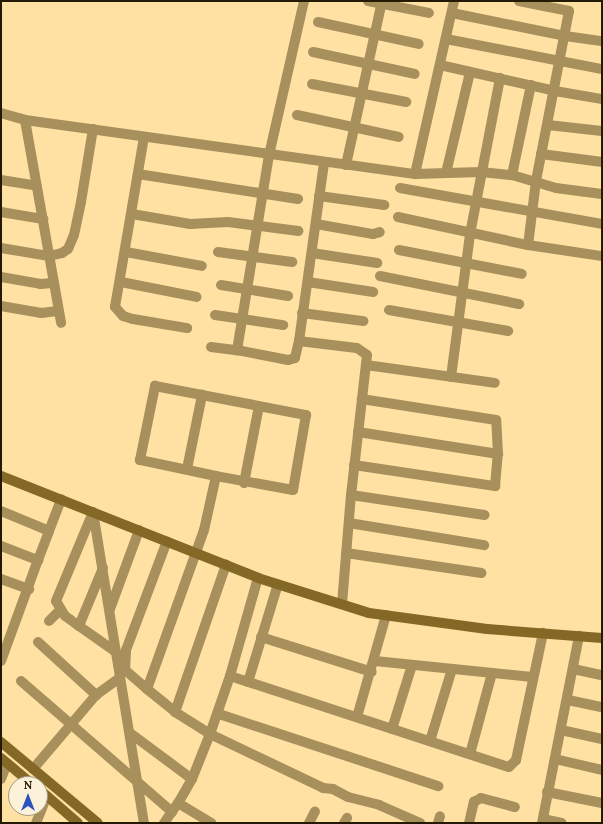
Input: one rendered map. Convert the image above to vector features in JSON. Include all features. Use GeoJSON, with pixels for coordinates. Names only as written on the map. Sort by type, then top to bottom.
{"type":"FeatureCollection","features":[{"type":"Feature","properties":{"kind":"street"},"geometry":{"type":"LineString","coordinates":[[237,350],[269,155],[304,1]]}},
{"type":"Feature","properties":{"kind":"street"},"geometry":{"type":"LineString","coordinates":[[368,1],[381,2],[429,13]]}},
{"type":"Feature","properties":{"kind":"street"},"geometry":{"type":"LineString","coordinates":[[415,174],[454,1]]}},
{"type":"Feature","properties":{"kind":"street"},"geometry":{"type":"LineString","coordinates":[[519,1],[569,11],[561,63],[536,181],[528,245]]}},
{"type":"Feature","properties":{"kind":"street"},"geometry":{"type":"LineString","coordinates":[[346,165],[381,2]]}},
{"type":"Feature","properties":{"kind":"street"},"geometry":{"type":"LineString","coordinates":[[452,13],[565,36],[602,41]]}},
{"type":"Feature","properties":{"kind":"street"},"geometry":{"type":"LineString","coordinates":[[318,22],[419,44]]}},
{"type":"Feature","properties":{"kind":"street"},"geometry":{"type":"LineString","coordinates":[[446,39],[561,63],[602,69]]}},
{"type":"Feature","properties":{"kind":"street"},"geometry":{"type":"LineString","coordinates":[[313,52],[415,74]]}},
{"type":"Feature","properties":{"kind":"street"},"geometry":{"type":"LineString","coordinates":[[440,65],[555,91],[602,99]]}},
{"type":"Feature","properties":{"kind":"street"},"geometry":{"type":"LineString","coordinates":[[446,173],[470,72]]}},
{"type":"Feature","properties":{"kind":"street"},"geometry":{"type":"LineString","coordinates":[[452,377],[475,202],[500,78]]}},
{"type":"Feature","properties":{"kind":"street"},"geometry":{"type":"LineString","coordinates":[[312,84],[406,102]]}},
{"type":"Feature","properties":{"kind":"street"},"geometry":{"type":"LineString","coordinates":[[512,175],[530,85]]}},
{"type":"Feature","properties":{"kind":"street"},"geometry":{"type":"LineString","coordinates":[[1,113],[25,120],[324,163],[415,174],[481,172],[512,175],[556,188],[602,194]]}},
{"type":"Feature","properties":{"kind":"street"},"geometry":{"type":"LineString","coordinates":[[297,115],[399,137]]}},
{"type":"Feature","properties":{"kind":"street"},"geometry":{"type":"LineString","coordinates":[[25,120],[50,256],[60,323]]}},
{"type":"Feature","properties":{"kind":"street"},"geometry":{"type":"LineString","coordinates":[[548,125],[602,132]]}},
{"type":"Feature","properties":{"kind":"street"},"geometry":{"type":"LineString","coordinates":[[1,248],[50,256],[62,253],[68,249],[74,235],[93,129]]}},
{"type":"Feature","properties":{"kind":"street"},"geometry":{"type":"LineString","coordinates":[[144,136],[121,282],[115,308],[118,313],[133,319],[187,328]]}},
{"type":"Feature","properties":{"kind":"street"},"geometry":{"type":"LineString","coordinates":[[541,154],[602,162]]}},
{"type":"Feature","properties":{"kind":"street"},"geometry":{"type":"LineString","coordinates":[[211,347],[237,350],[288,360],[295,358],[308,282],[324,163]]}},
{"type":"Feature","properties":{"kind":"street"},"geometry":{"type":"LineString","coordinates":[[138,174],[262,194],[298,198]]}},
{"type":"Feature","properties":{"kind":"street"},"geometry":{"type":"LineString","coordinates":[[1,180],[37,186]]}},
{"type":"Feature","properties":{"kind":"street"},"geometry":{"type":"LineString","coordinates":[[400,188],[533,213],[602,224]]}},
{"type":"Feature","properties":{"kind":"street"},"geometry":{"type":"LineString","coordinates":[[320,196],[384,205]]}},
{"type":"Feature","properties":{"kind":"street"},"geometry":{"type":"LineString","coordinates":[[1,212],[43,219]]}},
{"type":"Feature","properties":{"kind":"street"},"geometry":{"type":"LineString","coordinates":[[132,214],[190,224],[216,222],[298,231]]}},
{"type":"Feature","properties":{"kind":"street"},"geometry":{"type":"LineString","coordinates":[[398,217],[470,234],[528,245],[602,256]]}},
{"type":"Feature","properties":{"kind":"street"},"geometry":{"type":"LineString","coordinates":[[316,224],[373,234],[380,232]]}},
{"type":"Feature","properties":{"kind":"street"},"geometry":{"type":"LineString","coordinates":[[399,250],[466,265],[522,274]]}},
{"type":"Feature","properties":{"kind":"street"},"geometry":{"type":"LineString","coordinates":[[126,252],[202,266]]}},
{"type":"Feature","properties":{"kind":"street"},"geometry":{"type":"LineString","coordinates":[[218,252],[253,258],[292,262]]}},
{"type":"Feature","properties":{"kind":"street"},"geometry":{"type":"LineString","coordinates":[[312,253],[377,263]]}},
{"type":"Feature","properties":{"kind":"street"},"geometry":{"type":"LineString","coordinates":[[380,276],[520,304]]}},
{"type":"Feature","properties":{"kind":"street"},"geometry":{"type":"LineString","coordinates":[[1,277],[40,284],[53,283]]}},
{"type":"Feature","properties":{"kind":"street"},"geometry":{"type":"LineString","coordinates":[[121,282],[197,297]]}},
{"type":"Feature","properties":{"kind":"street"},"geometry":{"type":"LineString","coordinates":[[308,282],[373,292]]}},
{"type":"Feature","properties":{"kind":"street"},"geometry":{"type":"LineString","coordinates":[[221,285],[288,296]]}},
{"type":"Feature","properties":{"kind":"street"},"geometry":{"type":"LineString","coordinates":[[1,306],[41,313],[58,311]]}},
{"type":"Feature","properties":{"kind":"street"},"geometry":{"type":"LineString","coordinates":[[389,310],[508,331]]}},
{"type":"Feature","properties":{"kind":"street"},"geometry":{"type":"LineString","coordinates":[[302,313],[363,321]]}},
{"type":"Feature","properties":{"kind":"street"},"geometry":{"type":"LineString","coordinates":[[215,315],[283,325]]}},
{"type":"Feature","properties":{"kind":"street"},"geometry":{"type":"LineString","coordinates":[[299,341],[363,350],[367,355],[351,494],[342,604]]}},
{"type":"Feature","properties":{"kind":"street"},"geometry":{"type":"LineString","coordinates":[[366,365],[495,383]]}},
{"type":"Feature","properties":{"kind":"street"},"geometry":{"type":"LineString","coordinates":[[155,386],[202,395],[306,415],[293,490],[244,483],[187,469],[140,460],[155,386]]}},
{"type":"Feature","properties":{"kind":"street"},"geometry":{"type":"LineString","coordinates":[[187,469],[202,395]]}},
{"type":"Feature","properties":{"kind":"street"},"geometry":{"type":"LineString","coordinates":[[354,465],[495,486],[498,454],[498,422],[494,419],[362,399]]}},
{"type":"Feature","properties":{"kind":"street"},"geometry":{"type":"LineString","coordinates":[[244,483],[258,406]]}},
{"type":"Feature","properties":{"kind":"street"},"geometry":{"type":"LineString","coordinates":[[358,432],[498,454]]}},
{"type":"Feature","properties":{"kind":"street"},"geometry":{"type":"LineString","coordinates":[[1,476],[196,552],[226,566],[258,578],[342,604],[386,615],[543,633],[602,638]]}},
{"type":"Feature","properties":{"kind":"street"},"geometry":{"type":"LineString","coordinates":[[147,689],[204,530],[216,476]]}},
{"type":"Feature","properties":{"kind":"street"},"geometry":{"type":"LineString","coordinates":[[351,494],[485,515]]}},
{"type":"Feature","properties":{"kind":"street"},"geometry":{"type":"LineString","coordinates":[[1,661],[29,589],[38,560],[61,499]]}},
{"type":"Feature","properties":{"kind":"street"},"geometry":{"type":"LineString","coordinates":[[1,511],[49,531]]}},
{"type":"Feature","properties":{"kind":"street"},"geometry":{"type":"LineString","coordinates":[[93,512],[144,823]]}},
{"type":"Feature","properties":{"kind":"street"},"geometry":{"type":"LineString","coordinates":[[93,512],[56,601],[60,610],[79,626],[116,652]]}},
{"type":"Feature","properties":{"kind":"street"},"geometry":{"type":"LineString","coordinates":[[349,523],[484,545]]}},
{"type":"Feature","properties":{"kind":"street"},"geometry":{"type":"LineString","coordinates":[[110,611],[139,530]]}},
{"type":"Feature","properties":{"kind":"street"},"geometry":{"type":"LineString","coordinates":[[167,541],[126,650],[125,670],[175,712],[210,734],[322,788],[333,789],[348,797],[379,805],[414,822]]}},
{"type":"Feature","properties":{"kind":"street"},"geometry":{"type":"LineString","coordinates":[[1,546],[38,560]]}},
{"type":"Feature","properties":{"kind":"street"},"geometry":{"type":"LineString","coordinates":[[346,553],[482,573]]}},
{"type":"Feature","properties":{"kind":"street"},"geometry":{"type":"LineString","coordinates":[[175,712],[226,566]]}},
{"type":"Feature","properties":{"kind":"street"},"geometry":{"type":"LineString","coordinates":[[79,626],[103,568]]}},
{"type":"Feature","properties":{"kind":"street"},"geometry":{"type":"LineString","coordinates":[[164,823],[192,779],[219,714],[258,578]]}},
{"type":"Feature","properties":{"kind":"street"},"geometry":{"type":"LineString","coordinates":[[1,579],[29,589]]}},
{"type":"Feature","properties":{"kind":"street"},"geometry":{"type":"LineString","coordinates":[[248,682],[278,584]]}},
{"type":"Feature","properties":{"kind":"street"},"geometry":{"type":"LineString","coordinates":[[49,621],[60,610]]}},
{"type":"Feature","properties":{"kind":"street"},"geometry":{"type":"LineString","coordinates":[[357,717],[375,662],[386,615]]}},
{"type":"Feature","properties":{"kind":"street"},"geometry":{"type":"LineString","coordinates":[[230,676],[509,767],[514,765],[532,677],[543,633]]}},
{"type":"Feature","properties":{"kind":"street"},"geometry":{"type":"LineString","coordinates":[[562,823],[542,821],[547,792],[568,700],[579,636]]}},
{"type":"Feature","properties":{"kind":"street"},"geometry":{"type":"LineString","coordinates":[[262,637],[372,672]]}},
{"type":"Feature","properties":{"kind":"street"},"geometry":{"type":"LineString","coordinates":[[38,642],[96,695]]}},
{"type":"Feature","properties":{"kind":"street"},"geometry":{"type":"LineString","coordinates":[[375,662],[532,677]]}},
{"type":"Feature","properties":{"kind":"street"},"geometry":{"type":"LineString","coordinates":[[392,729],[412,665]]}},
{"type":"Feature","properties":{"kind":"street"},"geometry":{"type":"LineString","coordinates":[[430,741],[452,669]]}},
{"type":"Feature","properties":{"kind":"street"},"geometry":{"type":"LineString","coordinates":[[573,669],[602,675]]}},
{"type":"Feature","properties":{"kind":"street"},"geometry":{"type":"LineString","coordinates":[[470,754],[492,673]]}},
{"type":"Feature","properties":{"kind":"street"},"geometry":{"type":"LineString","coordinates":[[33,769],[96,695],[120,678]]}},
{"type":"Feature","properties":{"kind":"street"},"geometry":{"type":"LineString","coordinates":[[21,681],[172,812]]}},
{"type":"Feature","properties":{"kind":"street"},"geometry":{"type":"LineString","coordinates":[[568,700],[602,707]]}},
{"type":"Feature","properties":{"kind":"street"},"geometry":{"type":"LineString","coordinates":[[219,714],[438,786]]}},
{"type":"Feature","properties":{"kind":"street"},"geometry":{"type":"LineString","coordinates":[[561,730],[602,739]]}},
{"type":"Feature","properties":{"kind":"street"},"geometry":{"type":"LineString","coordinates":[[130,732],[192,779]]}},
{"type":"Feature","properties":{"kind":"street"},"geometry":{"type":"LineString","coordinates":[[1,742],[98,823]]}},
{"type":"Feature","properties":{"kind":"street"},"geometry":{"type":"LineString","coordinates":[[555,759],[602,770]]}},
{"type":"Feature","properties":{"kind":"street"},"geometry":{"type":"LineString","coordinates":[[1,779],[4,761],[22,776]]}},
{"type":"Feature","properties":{"kind":"street"},"geometry":{"type":"LineString","coordinates":[[547,792],[602,802]]}},
{"type":"Feature","properties":{"kind":"street"},"geometry":{"type":"LineString","coordinates":[[48,797],[78,823]]}},
{"type":"Feature","properties":{"kind":"street"},"geometry":{"type":"LineString","coordinates":[[469,823],[474,802],[481,798],[515,807]]}},
{"type":"Feature","properties":{"kind":"street"},"geometry":{"type":"LineString","coordinates":[[178,803],[211,823]]}},
{"type":"Feature","properties":{"kind":"street"},"geometry":{"type":"LineString","coordinates":[[309,823],[315,810]]}}]}
